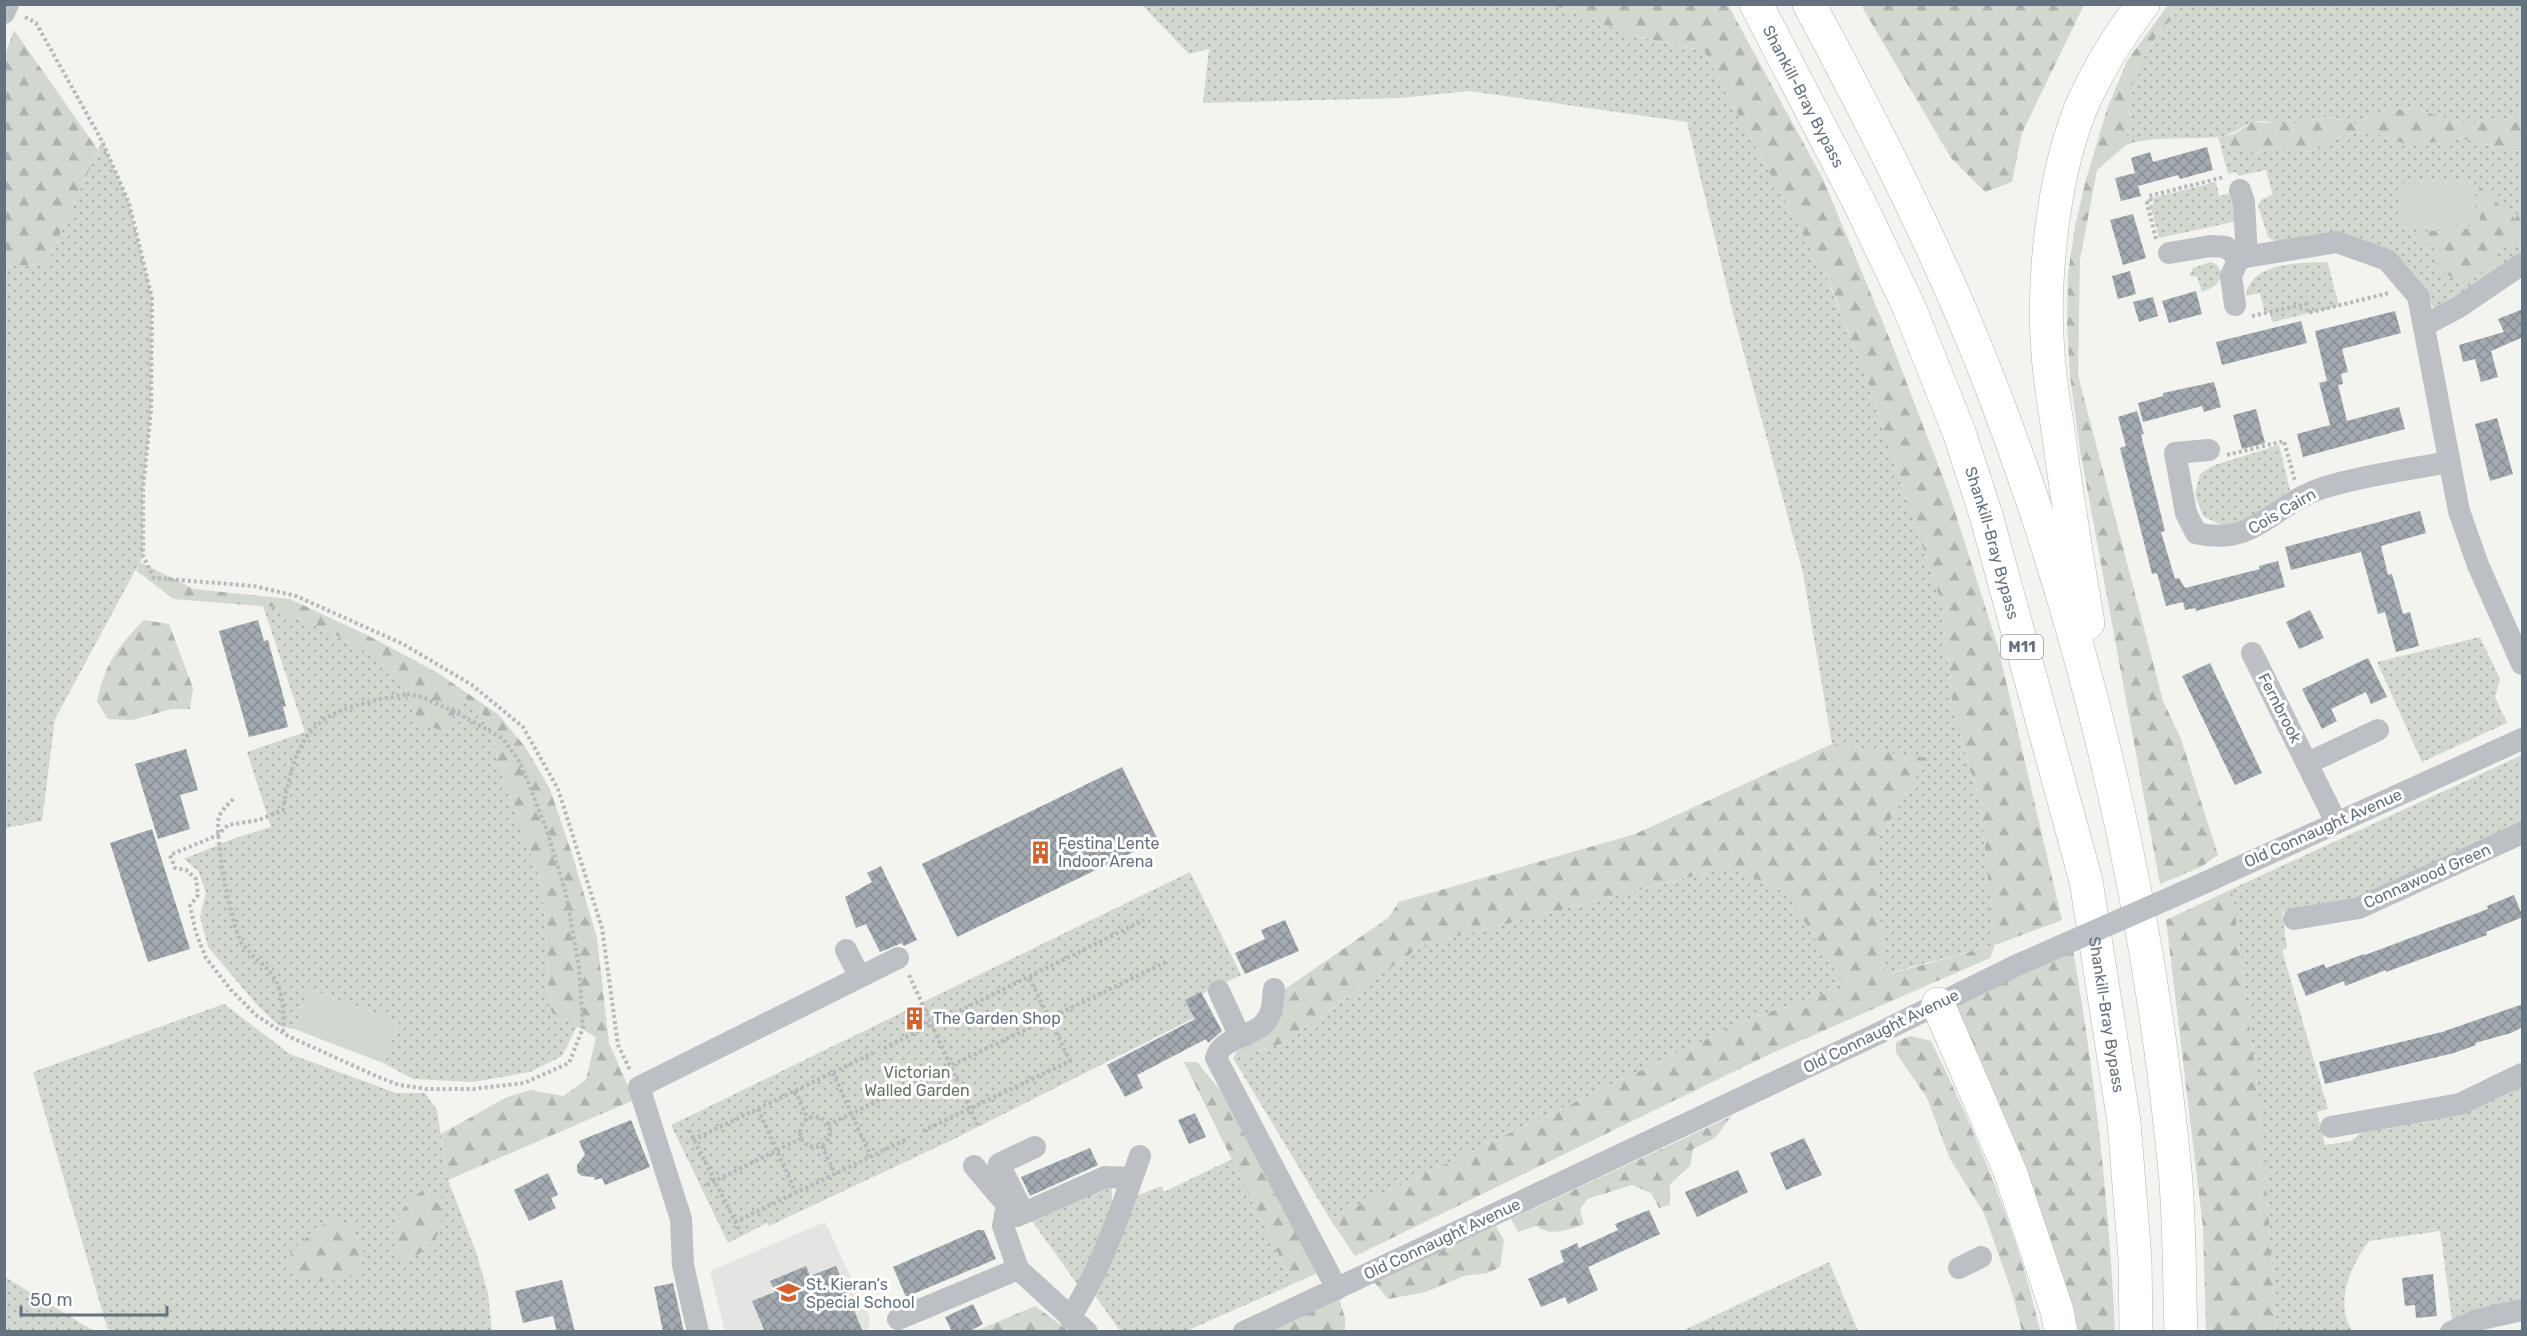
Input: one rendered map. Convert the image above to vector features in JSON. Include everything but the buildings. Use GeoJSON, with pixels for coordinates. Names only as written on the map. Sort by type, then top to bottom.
{"type":"FeatureCollection","features":[{"type":"Feature","properties":{"kind":"highway","name":"Shankill-Bray Bypass"},"geometry":{"type":"LineString","coordinates":[[1756,4],[1859,202],[1909,307],[1959,432],[1986,515],[2086,881],[2124,1122],[2135,1259],[2136,1332]]}},
{"type":"Feature","properties":{"kind":"highway"},"geometry":{"type":"LineString","coordinates":[[1809,4],[1913,204],[1989,382],[2041,525],[2107,763],[2147,951],[2175,1173],[2181,1332]]}},
{"type":"Feature","properties":{"kind":"highway"},"geometry":{"type":"LineString","coordinates":[[2107,763],[2048,351],[2048,284],[2052,227],[2064,161],[2080,110],[2113,44],[2143,4]]}},
{"type":"Feature","properties":{"kind":"highway"},"geometry":{"type":"LineString","coordinates":[[1938,1004],[2011,1174],[2057,1311],[2061,1332]]}},
{"type":"Feature","properties":{"kind":"street"},"geometry":{"type":"LineString","coordinates":[[2235,305],[2230,276],[2243,258],[2244,202],[2240,190]]}},
{"type":"Feature","properties":{"kind":"street"},"geometry":{"type":"LineString","coordinates":[[2169,253],[2211,246],[2226,247],[2243,258],[2337,242],[2387,260],[2409,285],[2418,296],[2425,325],[2448,462],[2459,510],[2478,565],[2523,664]]}},
{"type":"Feature","properties":{"kind":"street"},"geometry":{"type":"LineString","coordinates":[[2425,325],[2459,307],[2523,264]]}},
{"type":"Feature","properties":{"kind":"street","name":"Cois Cairn"},"geometry":{"type":"LineString","coordinates":[[2209,450],[2175,453],[2186,513],[2196,533],[2215,538],[2243,533],[2299,499],[2325,487],[2448,462]]}},
{"type":"Feature","properties":{"kind":"street","name":"Fernbrook"},"geometry":{"type":"LineString","coordinates":[[2252,653],[2336,822]]}},
{"type":"Feature","properties":{"kind":"street","name":"Fernbrook"},"geometry":{"type":"LineString","coordinates":[[2308,763],[2378,730]]}},
{"type":"Feature","properties":{"kind":"street","name":"Old Connaught Avenue"},"geometry":{"type":"LineString","coordinates":[[1244,1332],[2015,966],[2523,739]]}},
{"type":"Feature","properties":{"kind":"street","name":"Connawood Green"},"geometry":{"type":"LineString","coordinates":[[2294,919],[2359,908],[2523,833]]}},
{"type":"Feature","properties":{"kind":"street"},"geometry":{"type":"LineString","coordinates":[[846,950],[860,977]]}},
{"type":"Feature","properties":{"kind":"street"},"geometry":{"type":"LineString","coordinates":[[698,1332],[683,1265],[681,1219],[639,1087],[898,958]]}},
{"type":"Feature","properties":{"kind":"street"},"geometry":{"type":"LineString","coordinates":[[1274,989],[1269,1017],[1260,1029],[1224,1046],[1218,1051],[1216,1058],[1337,1289]]}},
{"type":"Feature","properties":{"kind":"street"},"geometry":{"type":"LineString","coordinates":[[1219,991],[1240,1037]]}},
{"type":"Feature","properties":{"kind":"street"},"geometry":{"type":"LineString","coordinates":[[2331,1127],[2460,1104],[2523,1074]]}},
{"type":"Feature","properties":{"kind":"street"},"geometry":{"type":"LineString","coordinates":[[1014,1213],[999,1164],[1035,1147]]}},
{"type":"Feature","properties":{"kind":"street"},"geometry":{"type":"LineString","coordinates":[[1079,1325],[1084,1296],[1109,1245],[1140,1155]]}},
{"type":"Feature","properties":{"kind":"street"},"geometry":{"type":"LineString","coordinates":[[974,1166],[1014,1213]]}},
{"type":"Feature","properties":{"kind":"street"},"geometry":{"type":"LineString","coordinates":[[1079,1325],[1018,1269],[1003,1226],[1014,1213],[1104,1177],[1132,1178]]}},
{"type":"Feature","properties":{"kind":"street"},"geometry":{"type":"LineString","coordinates":[[1959,1268],[1981,1257]]}},
{"type":"Feature","properties":{"kind":"street"},"geometry":{"type":"LineString","coordinates":[[898,1319],[1018,1269]]}},
{"type":"Feature","properties":{"kind":"street"},"geometry":{"type":"LineString","coordinates":[[2451,1332],[2477,1320],[2521,1314]]}},
{"type":"Feature","properties":{"kind":"path"},"geometry":{"type":"LineString","coordinates":[[6,8],[36,23],[102,141],[129,203],[152,298],[152,411],[143,489],[143,556],[154,578],[254,586],[296,596],[403,644],[472,685],[523,727],[558,789],[602,928],[618,1045],[639,1087]]}},
{"type":"Feature","properties":{"kind":"path"},"geometry":{"type":"LineString","coordinates":[[2169,253],[2156,239],[2147,203],[2151,202],[2149,196],[2235,174],[2240,190]]}},
{"type":"Feature","properties":{"kind":"path"},"geometry":{"type":"LineString","coordinates":[[2235,305],[2254,316],[2306,304],[2308,313],[2402,289],[2409,285]]}},
{"type":"Feature","properties":{"kind":"path"},"geometry":{"type":"LineString","coordinates":[[2209,450],[2228,455],[2284,441],[2299,499]]}},
{"type":"Feature","properties":{"kind":"path"},"geometry":{"type":"LineString","coordinates":[[407,694],[441,705],[502,738],[518,759],[547,831],[566,894],[579,967],[583,1028],[569,1063],[524,1083],[473,1089],[427,1089],[399,1085],[283,1034],[257,1016],[231,990],[206,958],[196,933],[190,906],[198,895],[196,879],[186,870],[176,868],[170,855],[219,836],[228,825],[259,820],[284,810],[289,776],[299,747],[315,725],[332,714],[374,700],[407,694]]}},
{"type":"Feature","properties":{"kind":"path"},"geometry":{"type":"LineString","coordinates":[[233,799],[219,815],[219,836],[233,924],[242,943],[272,975],[284,1010],[283,1034]]}},
{"type":"Feature","properties":{"kind":"path"},"geometry":{"type":"LineString","coordinates":[[884,1048],[1144,920]]}},
{"type":"Feature","properties":{"kind":"path"},"geometry":{"type":"LineString","coordinates":[[898,958],[900,957],[978,1126]]}},
{"type":"Feature","properties":{"kind":"path"},"geometry":{"type":"LineString","coordinates":[[828,1125],[1166,962]]}},
{"type":"Feature","properties":{"kind":"path"},"geometry":{"type":"LineString","coordinates":[[923,1131],[1070,1061],[1029,977]]}},
{"type":"Feature","properties":{"kind":"path"},"geometry":{"type":"LineString","coordinates":[[693,1140],[873,1053]]}},
{"type":"Feature","properties":{"kind":"path"},"geometry":{"type":"LineString","coordinates":[[832,1073],[871,1157]]}},
{"type":"Feature","properties":{"kind":"path"},"geometry":{"type":"LineString","coordinates":[[795,1091],[808,1119]]}},
{"type":"Feature","properties":{"kind":"path"},"geometry":{"type":"LineString","coordinates":[[758,1109],[796,1192]]}},
{"type":"Feature","properties":{"kind":"path"},"geometry":{"type":"LineString","coordinates":[[817,1117],[828,1125],[830,1136],[822,1146],[810,1147],[800,1139],[800,1128],[808,1119],[817,1117]]}},
{"type":"Feature","properties":{"kind":"path"},"geometry":{"type":"LineString","coordinates":[[688,1130],[739,1229]]}},
{"type":"Feature","properties":{"kind":"path"},"geometry":{"type":"LineString","coordinates":[[706,1185],[800,1139]]}},
{"type":"Feature","properties":{"kind":"path"},"geometry":{"type":"LineString","coordinates":[[735,1222],[907,1139]]}},
{"type":"Feature","properties":{"kind":"path"},"geometry":{"type":"LineString","coordinates":[[822,1146],[835,1174]]}},
{"type":"Feature","properties":{"kind":"shaded area","name":"St. Kieran’s Special School"},"geometry":{"type":"Polygon","coordinates":[[[825,1222],[870,1318],[868,1331],[725,1331],[710,1271],[825,1222]]]}},
{"type":"Feature","properties":{"kind":"green space"},"geometry":{"type":"Polygon","coordinates":[[[1873,4],[2084,5],[2022,133],[2012,182],[1985,192],[1951,158],[1862,7],[1873,4]]]}},
{"type":"Feature","properties":{"kind":"green space"},"geometry":{"type":"Polygon","coordinates":[[[1142,5],[1560,5],[1643,38],[1704,51],[1827,278],[1866,377],[1941,601],[1953,711],[1980,802],[1995,945],[1907,968],[1751,1018],[1330,1219],[1233,1058],[1283,1043],[1423,945],[1729,867],[1786,892],[1841,980],[1882,966],[1875,845],[1927,759],[1832,744],[1803,573],[1733,313],[1687,122],[1469,91],[1401,98],[1203,103],[1209,49],[1189,54],[1142,5]]]}},
{"type":"Feature","properties":{"kind":"green space"},"geometry":{"type":"Polygon","coordinates":[[[1554,5],[1728,5],[1823,179],[1891,342],[1950,496],[1998,647],[2062,920],[1995,945],[1980,802],[1953,711],[1941,601],[1866,377],[1830,284],[1704,51],[1634,36],[1554,5]]]}},
{"type":"Feature","properties":{"kind":"green space"},"geometry":{"type":"Polygon","coordinates":[[[2168,5],[2183,5],[2157,35],[2134,75],[2126,145],[2097,170],[2080,260],[2078,375],[2163,701],[2181,739],[2218,855],[2201,867],[2160,884],[2080,450],[2070,376],[2067,324],[2068,273],[2075,227],[2085,183],[2107,109],[2127,61],[2168,5]]]}},
{"type":"Feature","properties":{"kind":"green space"},"geometry":{"type":"Polygon","coordinates":[[[2183,5],[2522,5],[2522,116],[2467,124],[2415,109],[2387,110],[2353,124],[2328,117],[2291,124],[2259,121],[2222,136],[2160,139],[2126,145],[2134,75],[2157,35],[2183,5]]]}},
{"type":"Feature","properties":{"kind":"green space"},"geometry":{"type":"Polygon","coordinates":[[[14,30],[98,150],[47,263],[5,267],[4,57],[14,30]]]}},
{"type":"Feature","properties":{"kind":"green space"},"geometry":{"type":"Polygon","coordinates":[[[2415,109],[2467,124],[2522,116],[2522,147],[2499,148],[2461,138],[2447,142],[2405,144],[2379,135],[2357,132],[2333,138],[2309,152],[2280,147],[2251,154],[2220,144],[2218,137],[2234,134],[2252,122],[2292,124],[2316,117],[2341,118],[2353,124],[2387,110],[2415,109]]]}},
{"type":"Feature","properties":{"kind":"green space"},"geometry":{"type":"Polygon","coordinates":[[[2357,132],[2379,135],[2405,144],[2447,142],[2461,138],[2499,148],[2522,147],[2522,262],[2435,310],[2405,267],[2276,242],[2268,237],[2258,205],[2262,199],[2273,195],[2266,170],[2238,176],[2236,172],[2228,174],[2220,144],[2251,154],[2280,147],[2309,152],[2333,138],[2357,132]]]}},
{"type":"Feature","properties":{"kind":"green space"},"geometry":{"type":"Polygon","coordinates":[[[102,141],[129,203],[152,298],[151,411],[143,489],[143,556],[55,719],[42,821],[5,828],[5,267],[47,263],[102,141]]]}},
{"type":"Feature","properties":{"kind":"green space"},"geometry":{"type":"Polygon","coordinates":[[[2474,180],[2476,225],[2402,228],[2401,183],[2474,180]]]}},
{"type":"Feature","properties":{"kind":"green space"},"geometry":{"type":"Polygon","coordinates":[[[2216,182],[2219,196],[2233,193],[2235,229],[2233,222],[2159,238],[2150,205],[2154,204],[2152,198],[2216,182]]]}},
{"type":"Feature","properties":{"kind":"green space"},"geometry":{"type":"Polygon","coordinates":[[[2479,187],[2515,219],[2522,206],[2522,240],[2499,248],[2493,268],[2460,283],[2437,268],[2435,250],[2414,232],[2480,228],[2479,187]]]}},
{"type":"Feature","properties":{"kind":"green space"},"geometry":{"type":"Polygon","coordinates":[[[2211,262],[2217,265],[2222,273],[2215,286],[2202,292],[2197,277],[2189,276],[2193,268],[2211,262]]]}},
{"type":"Feature","properties":{"kind":"green space"},"geometry":{"type":"Polygon","coordinates":[[[2330,263],[2328,264],[2339,306],[2272,322],[2270,312],[2265,314],[2260,293],[2246,296],[2249,285],[2265,271],[2288,264],[2330,263]]]}},
{"type":"Feature","properties":{"kind":"green space"},"geometry":{"type":"Polygon","coordinates":[[[2279,445],[2290,490],[2247,521],[2227,528],[2203,516],[2195,494],[2200,474],[2212,466],[2279,445]]]}},
{"type":"Feature","properties":{"kind":"green space"},"geometry":{"type":"Polygon","coordinates":[[[140,562],[194,589],[290,599],[369,636],[438,673],[499,715],[526,748],[550,789],[597,938],[609,1043],[634,1100],[448,1180],[441,1134],[505,1098],[530,1090],[563,1096],[586,1080],[596,1037],[552,1013],[548,998],[547,945],[542,885],[497,760],[491,722],[465,698],[443,731],[418,722],[392,671],[360,648],[326,630],[272,607],[173,599],[136,570],[140,562]]]}},
{"type":"Feature","properties":{"kind":"green space"},"geometry":{"type":"Polygon","coordinates":[[[263,606],[272,607],[326,630],[360,648],[392,671],[418,722],[465,698],[491,722],[497,760],[542,885],[547,945],[548,998],[552,1013],[577,1026],[562,1056],[530,1072],[473,1082],[413,1079],[383,1063],[399,1023],[310,989],[294,1029],[279,1026],[258,1006],[208,947],[200,917],[206,892],[198,871],[184,859],[232,839],[271,827],[247,752],[305,732],[263,606]]]}},
{"type":"Feature","properties":{"kind":"green space"},"geometry":{"type":"Polygon","coordinates":[[[144,620],[169,624],[193,688],[190,709],[172,709],[132,720],[108,719],[97,702],[108,666],[126,639],[144,620]]]}},
{"type":"Feature","properties":{"kind":"green space"},"geometry":{"type":"Polygon","coordinates":[[[2480,637],[2500,679],[2495,697],[2507,723],[2422,762],[2377,662],[2480,637]]]}},
{"type":"Feature","properties":{"kind":"green space"},"geometry":{"type":"Polygon","coordinates":[[[1832,744],[1928,758],[1875,845],[1885,975],[1995,945],[1990,958],[1770,1054],[1355,1256],[1330,1219],[1751,1018],[1845,987],[1786,892],[1729,867],[1423,945],[1283,1043],[1233,1058],[1262,1005],[1388,918],[1399,902],[1635,834],[1832,744]]]}},
{"type":"Feature","properties":{"kind":"green space"},"geometry":{"type":"Polygon","coordinates":[[[2522,755],[2522,831],[2406,889],[2312,905],[2282,913],[2287,948],[2282,950],[2328,1109],[2317,1112],[2325,1145],[2351,1141],[2365,1129],[2522,1085],[2522,1301],[2485,1307],[2452,1319],[2440,1231],[2369,1241],[2356,1261],[2347,1284],[2345,1308],[2352,1331],[2277,1331],[2261,1116],[2232,889],[2522,755]]]}},
{"type":"Feature","properties":{"kind":"green space","name":"Victorian Walled Garden"},"geometry":{"type":"Polygon","coordinates":[[[1190,872],[1241,975],[1188,1001],[1196,1017],[952,1140],[769,1226],[767,1223],[728,1243],[671,1125],[1190,872]]]}},
{"type":"Feature","properties":{"kind":"green space"},"geometry":{"type":"Polygon","coordinates":[[[2232,889],[2261,1116],[2277,1331],[2206,1331],[2203,1227],[2166,920],[2232,889]]]}},
{"type":"Feature","properties":{"kind":"green space"},"geometry":{"type":"Polygon","coordinates":[[[2073,950],[2100,1140],[2115,1331],[2070,1331],[1949,1003],[2073,950]]]}},
{"type":"Feature","properties":{"kind":"green space"},"geometry":{"type":"Polygon","coordinates":[[[310,989],[399,1023],[383,1063],[294,1029],[310,989]]]}},
{"type":"Feature","properties":{"kind":"green space"},"geometry":{"type":"Polygon","coordinates":[[[224,1004],[290,1054],[396,1093],[425,1093],[437,1110],[448,1180],[476,1252],[488,1293],[492,1331],[108,1331],[33,1072],[224,1004]]]}},
{"type":"Feature","properties":{"kind":"green space"},"geometry":{"type":"Polygon","coordinates":[[[1910,1036],[1931,1041],[1964,1111],[2008,1220],[2040,1331],[2022,1331],[2013,1296],[1984,1213],[1950,1159],[1927,1098],[1896,1053],[1896,1042],[1910,1036]]]}},
{"type":"Feature","properties":{"kind":"green space"},"geometry":{"type":"Polygon","coordinates":[[[1184,1062],[1197,1062],[1229,1101],[1320,1272],[1293,1284],[1184,1062]]]}},
{"type":"Feature","properties":{"kind":"green space"},"geometry":{"type":"Polygon","coordinates":[[[1732,1116],[1715,1138],[1693,1149],[1690,1166],[1670,1184],[1670,1205],[1659,1208],[1651,1193],[1632,1185],[1587,1199],[1580,1210],[1584,1224],[1566,1230],[1554,1232],[1536,1226],[1518,1232],[1511,1219],[1732,1116]]]}},
{"type":"Feature","properties":{"kind":"green space"},"geometry":{"type":"Polygon","coordinates":[[[1232,1159],[1293,1284],[1184,1332],[1120,1331],[1094,1294],[1138,1195],[1162,1186],[1164,1192],[1232,1159]]]}},
{"type":"Feature","properties":{"kind":"green space"},"geometry":{"type":"Polygon","coordinates":[[[1112,1182],[1112,1204],[1080,1288],[1029,1217],[1087,1192],[1103,1190],[1112,1182]]]}},
{"type":"Feature","properties":{"kind":"green space"},"geometry":{"type":"Polygon","coordinates":[[[424,1189],[441,1195],[441,1226],[435,1239],[412,1259],[400,1258],[393,1237],[394,1227],[401,1211],[424,1189]]]}},
{"type":"Feature","properties":{"kind":"green space"},"geometry":{"type":"Polygon","coordinates":[[[333,1218],[352,1226],[360,1242],[363,1252],[361,1264],[354,1273],[333,1281],[321,1281],[297,1275],[288,1269],[292,1249],[333,1218]]]}},
{"type":"Feature","properties":{"kind":"green space"},"geometry":{"type":"Polygon","coordinates":[[[1496,1226],[1504,1240],[1500,1267],[1488,1273],[1464,1276],[1426,1292],[1388,1299],[1374,1282],[1496,1226]]]}},
{"type":"Feature","properties":{"kind":"green space"},"geometry":{"type":"Polygon","coordinates":[[[1829,1262],[1858,1331],[1682,1331],[1829,1262]]]}},
{"type":"Feature","properties":{"kind":"green space"},"geometry":{"type":"Polygon","coordinates":[[[5,1277],[94,1331],[5,1331],[5,1277]]]}},
{"type":"Feature","properties":{"kind":"green space"},"geometry":{"type":"Polygon","coordinates":[[[1339,1298],[1345,1318],[1345,1331],[1267,1332],[1339,1298]]]}},
{"type":"Feature","properties":{"kind":"green space"},"geometry":{"type":"Polygon","coordinates":[[[1035,1306],[1069,1331],[976,1331],[1035,1306]]]}},
{"type":"Feature","properties":{"kind":"place","name":"Festina Lente Indoor Arena"},"geometry":{"type":"Point","coordinates":[1040,852]}},
{"type":"Feature","properties":{"kind":"place","name":"The Garden Shop"},"geometry":{"type":"Point","coordinates":[915,1018]}},
{"type":"Feature","properties":{"kind":"place","name":"St. Kieran’s Special School"},"geometry":{"type":"Point","coordinates":[788,1293]}}]}
